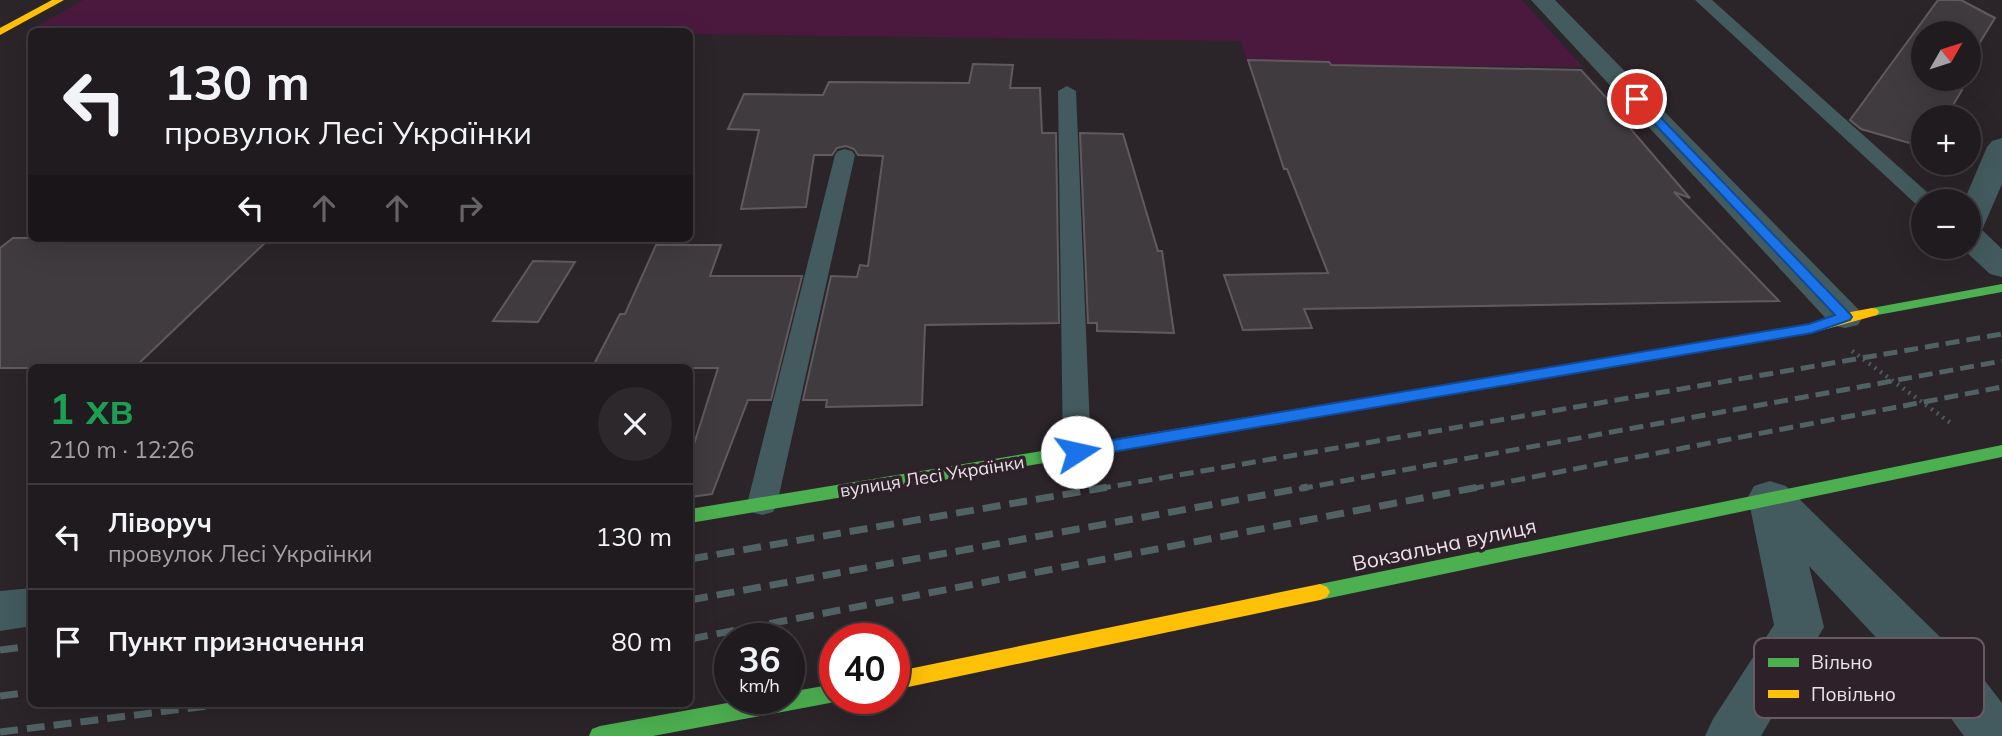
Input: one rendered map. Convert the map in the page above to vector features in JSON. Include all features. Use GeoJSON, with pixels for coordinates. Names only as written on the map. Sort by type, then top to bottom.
{"type":"FeatureCollection","features":[{"type":"Feature","properties":{"kind":"street"},"geometry":{"type":"LineString","coordinates":[[0,32],[59,0]]}},
{"type":"Feature","properties":{"kind":"street"},"geometry":{"type":"LineString","coordinates":[[1542,0],[1845,317]]}},
{"type":"Feature","properties":{"kind":"street"},"geometry":{"type":"LineString","coordinates":[[1981,197],[2002,147]]}},
{"type":"Feature","properties":{"kind":"street"},"geometry":{"type":"LineString","coordinates":[[1981,247],[2002,267]]}},
{"type":"Feature","properties":{"kind":"street","name":"вулиця Лесі Українки"},"geometry":{"type":"LineString","coordinates":[[693,516],[1812,328],[1845,317],[2002,288]]}},
{"type":"Feature","properties":{"kind":"street","name":"Вокзальна вулиця"},"geometry":{"type":"LineString","coordinates":[[910,678],[1770,497],[1998,456]]}},
{"type":"Feature","properties":{"kind":"street"},"geometry":{"type":"LineString","coordinates":[[1770,497],[1799,626],[1792,638]]}},
{"type":"Feature","properties":{"kind":"street"},"geometry":{"type":"LineString","coordinates":[[1770,497],[1908,638]]}},
{"type":"Feature","properties":{"kind":"street"},"geometry":{"type":"LineString","coordinates":[[0,611],[28,608]]}},
{"type":"Feature","properties":{"kind":"street"},"geometry":{"type":"LineString","coordinates":[[600,736],[757,710],[819,696]]}},
{"type":"Feature","properties":{"kind":"street"},"geometry":{"type":"LineString","coordinates":[[1732,736],[1754,700]]}},
{"type":"Feature","properties":{"kind":"street"},"geometry":{"type":"LineString","coordinates":[[1982,718],[1996,736]]}},
{"type":"Feature","properties":{"kind":"lane"},"geometry":{"type":"LineString","coordinates":[[1703,0],[1913,189]]}},
{"type":"Feature","properties":{"kind":"lane"},"geometry":{"type":"LineString","coordinates":[[1067,91],[1077,452]]}},
{"type":"Feature","properties":{"kind":"lane"},"geometry":{"type":"LineString","coordinates":[[762,504],[845,155]]}},
{"type":"Feature","properties":{"kind":"path"},"geometry":{"type":"LineString","coordinates":[[1812,328],[1866,358],[1998,456]]}},
{"type":"Feature","properties":{"kind":"shaded area"},"geometry":{"type":"Polygon","coordinates":[[[83,0],[1522,0],[1583,67],[1248,64],[1241,41],[693,34],[693,28],[37,26],[83,0]]]}},
{"type":"Feature","properties":{"kind":"building"},"geometry":{"type":"Polygon","coordinates":[[[1938,0],[1961,0],[1995,18],[1981,41],[1981,21],[1923,21],[1938,0]]]}},
{"type":"Feature","properties":{"kind":"building"},"geometry":{"type":"Polygon","coordinates":[[[1911,37],[1911,91],[1961,91],[1953,105],[1911,105],[1911,144],[1861,129],[1850,120],[1911,37]]]}},
{"type":"Feature","properties":{"kind":"building"},"geometry":{"type":"Polygon","coordinates":[[[1248,60],[1329,62],[1331,65],[1581,70],[1633,127],[1629,127],[1690,198],[1674,192],[1779,301],[1304,309],[1312,328],[1243,330],[1224,275],[1328,273],[1287,169],[1284,169],[1248,60]]]}},
{"type":"Feature","properties":{"kind":"building"},"geometry":{"type":"Polygon","coordinates":[[[973,64],[1013,65],[1010,88],[1040,88],[1042,133],[1056,133],[1059,323],[925,325],[922,405],[826,407],[827,400],[803,400],[831,276],[857,277],[860,265],[868,266],[883,156],[858,155],[854,149],[846,146],[837,148],[832,155],[814,155],[806,207],[741,209],[759,130],[728,129],[744,94],[823,95],[829,82],[969,83],[973,64]]]}},
{"type":"Feature","properties":{"kind":"building"},"geometry":{"type":"Polygon","coordinates":[[[1080,133],[1123,134],[1158,251],[1162,251],[1174,333],[1097,331],[1097,323],[1088,323],[1080,133]]]}},
{"type":"Feature","properties":{"kind":"building"},"geometry":{"type":"Polygon","coordinates":[[[13,238],[28,238],[28,242],[266,242],[138,364],[28,364],[28,368],[0,368],[0,248],[13,238]]]}},
{"type":"Feature","properties":{"kind":"building"},"geometry":{"type":"Polygon","coordinates":[[[656,245],[721,245],[710,276],[802,276],[771,400],[748,400],[712,494],[693,497],[693,447],[718,368],[693,368],[693,364],[594,364],[620,314],[625,314],[656,245]]]}},
{"type":"Feature","properties":{"kind":"building"},"geometry":{"type":"Polygon","coordinates":[[[533,261],[575,262],[538,322],[493,321],[533,261]]]}},
{"type":"Feature","properties":{"kind":"railway"},"geometry":{"type":"LineString","coordinates":[[1097,489],[2002,334]]}},
{"type":"Feature","properties":{"kind":"railway"},"geometry":{"type":"LineString","coordinates":[[1299,489],[2002,361]]}},
{"type":"Feature","properties":{"kind":"railway"},"geometry":{"type":"LineString","coordinates":[[1470,489],[2002,387]]}},
{"type":"Feature","properties":{"kind":"railway"},"geometry":{"type":"LineString","coordinates":[[693,558],[1108,487]]}},
{"type":"Feature","properties":{"kind":"railway"},"geometry":{"type":"LineString","coordinates":[[693,599],[1308,487]]}},
{"type":"Feature","properties":{"kind":"railway"},"geometry":{"type":"LineString","coordinates":[[693,638],[1479,487]]}},
{"type":"Feature","properties":{"kind":"railway"},"geometry":{"type":"LineString","coordinates":[[0,650],[28,646]]}},
{"type":"Feature","properties":{"kind":"railway"},"geometry":{"type":"LineString","coordinates":[[0,696],[28,692]]}},
{"type":"Feature","properties":{"kind":"railway"},"geometry":{"type":"LineString","coordinates":[[0,732],[199,707]]}},
{"type":"Feature","properties":{"kind":"traffic: fast"},"geometry":{"type":"LineString","coordinates":[[1872,312],[2002,288]]}},
{"type":"Feature","properties":{"kind":"traffic: fast"},"geometry":{"type":"LineString","coordinates":[[693,515],[1539,374]]}},
{"type":"Feature","properties":{"kind":"traffic: fast"},"geometry":{"type":"LineString","coordinates":[[1320,592],[2002,451]]}},
{"type":"Feature","properties":{"kind":"traffic: fast"},"geometry":{"type":"LineString","coordinates":[[600,736],[819,696]]}},
{"type":"Feature","properties":{"kind":"traffic: slow"},"geometry":{"type":"LineString","coordinates":[[0,32],[59,0]]}},
{"type":"Feature","properties":{"kind":"traffic: slow"},"geometry":{"type":"LineString","coordinates":[[1539,374],[1812,328],[1845,317],[1872,312]]}},
{"type":"Feature","properties":{"kind":"traffic: slow"},"geometry":{"type":"LineString","coordinates":[[910,678],[1320,592]]}},
{"type":"Feature","properties":{"kind":"route"},"geometry":{"type":"LineString","coordinates":[[1077,452],[1812,328],[1845,317],[1637,99]]}}]}
